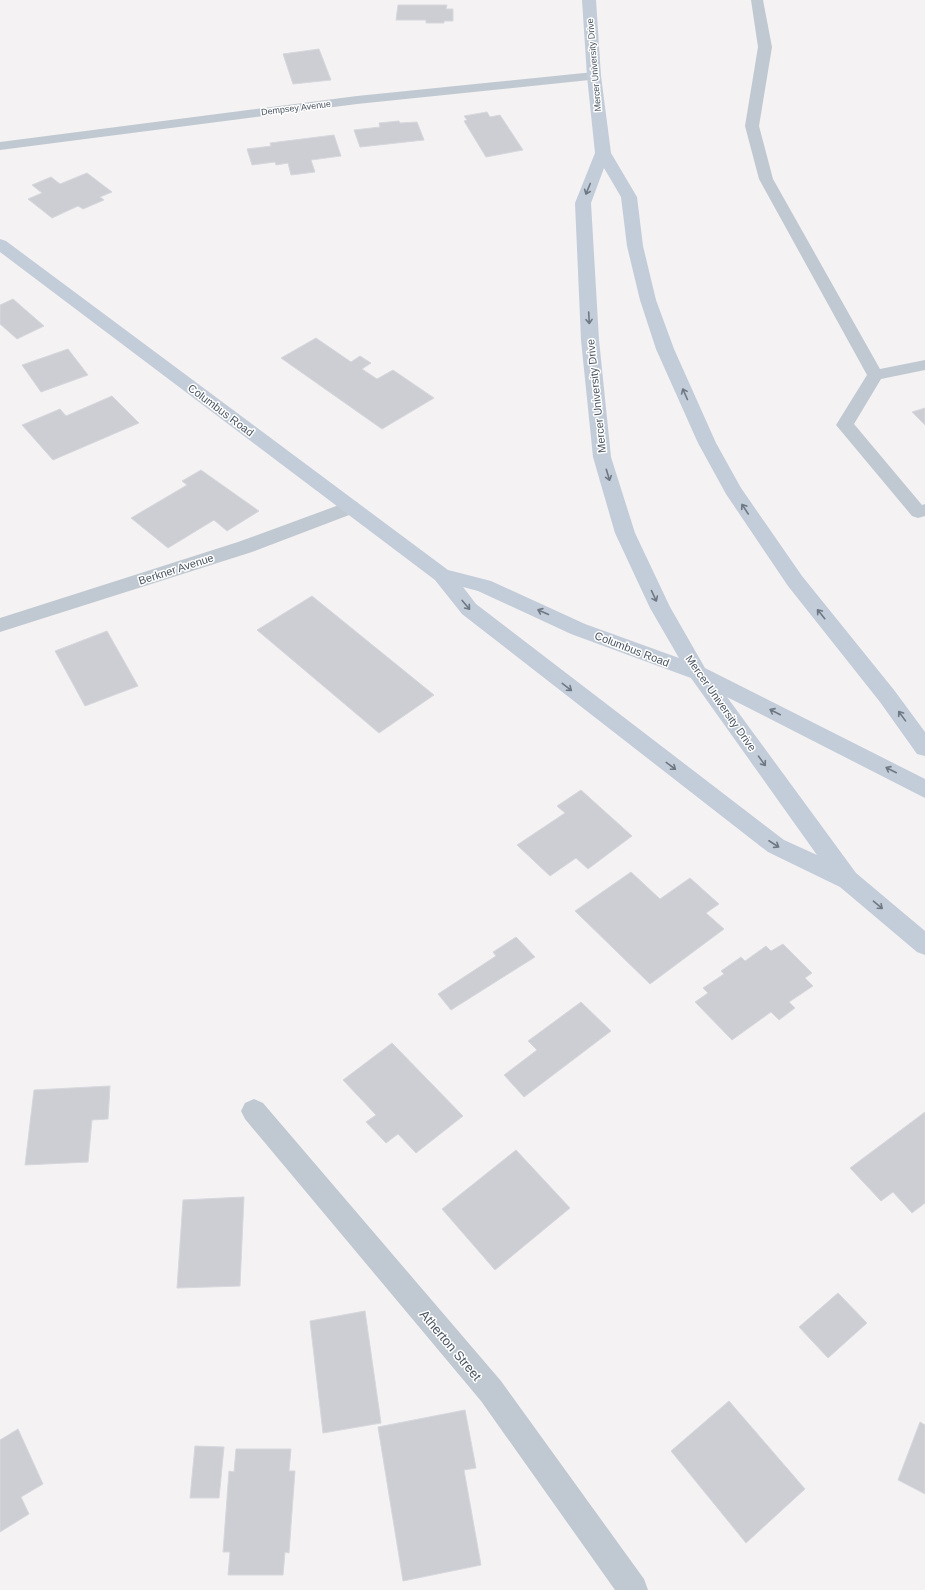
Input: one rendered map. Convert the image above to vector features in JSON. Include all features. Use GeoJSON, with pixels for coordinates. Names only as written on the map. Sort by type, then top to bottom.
{"type":"FeatureCollection","features":[{"type":"Feature","properties":{"kind":"main road","name":"Mercer University Drive"},"geometry":{"type":"LineString","coordinates":[[589,0],[594,76],[603,153],[629,197],[635,246],[648,300],[665,349],[706,443],[733,490],[795,581],[887,696],[925,748]]}},
{"type":"Feature","properties":{"kind":"main road","name":"Mercer University Drive"},"geometry":{"type":"LineString","coordinates":[[603,153],[583,203],[590,340],[602,457],[625,533],[660,608],[698,673],[848,880],[925,945]]}},
{"type":"Feature","properties":{"kind":"main road","name":"Columbus Road"},"geometry":{"type":"LineString","coordinates":[[0,244],[442,575],[469,610],[576,694],[776,846],[848,880]]}},
{"type":"Feature","properties":{"kind":"main road","name":"Columbus Road"},"geometry":{"type":"LineString","coordinates":[[442,575],[484,586],[578,628],[698,673],[925,789]]}},
{"type":"Feature","properties":{"kind":"street","name":"Dempsey Avenue"},"geometry":{"type":"LineString","coordinates":[[0,146],[357,100],[553,78],[594,76]]}},
{"type":"Feature","properties":{"kind":"street","name":"Berkner Avenue"},"geometry":{"type":"LineString","coordinates":[[0,625],[245,547],[350,507]]}},
{"type":"Feature","properties":{"kind":"street","name":"Atherton Street"},"geometry":{"type":"LineString","coordinates":[[254,1111],[491,1392],[633,1590]]}},
{"type":"Feature","properties":{"kind":"lane"},"geometry":{"type":"LineString","coordinates":[[757,0],[765,47],[752,126],[766,179],[875,375]]}},
{"type":"Feature","properties":{"kind":"lane"},"geometry":{"type":"LineString","coordinates":[[925,365],[875,375],[845,425],[918,512],[925,510]]}},
{"type":"Feature","properties":{"kind":"building"},"geometry":{"type":"Polygon","coordinates":[[[398,5],[447,5],[446,9],[453,9],[453,21],[444,21],[444,23],[426,23],[426,20],[396,20],[398,5]]]}},
{"type":"Feature","properties":{"kind":"building"},"geometry":{"type":"Polygon","coordinates":[[[319,49],[331,80],[293,84],[283,54],[319,49]]]}},
{"type":"Feature","properties":{"kind":"building"},"geometry":{"type":"Polygon","coordinates":[[[487,112],[490,117],[500,115],[523,150],[486,157],[464,121],[467,120],[464,116],[487,112]]]}},
{"type":"Feature","properties":{"kind":"building"},"geometry":{"type":"Polygon","coordinates":[[[399,121],[400,123],[417,122],[424,140],[360,147],[354,130],[380,127],[379,123],[399,121]]]}},
{"type":"Feature","properties":{"kind":"building"},"geometry":{"type":"Polygon","coordinates":[[[334,135],[341,156],[311,160],[315,172],[291,175],[288,163],[276,165],[275,162],[252,165],[247,149],[271,146],[270,143],[334,135]]]}},
{"type":"Feature","properties":{"kind":"building"},"geometry":{"type":"Polygon","coordinates":[[[87,173],[112,192],[100,197],[104,200],[83,209],[78,206],[52,218],[28,199],[42,193],[32,185],[51,177],[60,184],[87,173]]]}},
{"type":"Feature","properties":{"kind":"building"},"geometry":{"type":"Polygon","coordinates":[[[13,299],[44,326],[17,339],[0,324],[0,305],[13,299]]]}},
{"type":"Feature","properties":{"kind":"building"},"geometry":{"type":"Polygon","coordinates":[[[316,338],[351,362],[360,356],[371,363],[362,369],[377,379],[393,370],[434,398],[382,429],[281,358],[316,338]]]}},
{"type":"Feature","properties":{"kind":"building"},"geometry":{"type":"Polygon","coordinates":[[[68,349],[88,375],[41,392],[22,365],[68,349]]]}},
{"type":"Feature","properties":{"kind":"building"},"geometry":{"type":"Polygon","coordinates":[[[112,396],[139,423],[53,460],[22,425],[60,409],[66,416],[112,396]]]}},
{"type":"Feature","properties":{"kind":"building"},"geometry":{"type":"Polygon","coordinates":[[[925,408],[925,425],[912,412],[925,408]]]}},
{"type":"Feature","properties":{"kind":"building"},"geometry":{"type":"Polygon","coordinates":[[[201,470],[259,511],[227,531],[214,520],[168,548],[131,518],[187,485],[182,481],[201,470]]]}},
{"type":"Feature","properties":{"kind":"building"},"geometry":{"type":"Polygon","coordinates":[[[312,596],[434,695],[379,733],[257,630],[312,596]]]}},
{"type":"Feature","properties":{"kind":"building"},"geometry":{"type":"Polygon","coordinates":[[[107,631],[138,686],[85,706],[55,651],[107,631]]]}},
{"type":"Feature","properties":{"kind":"building"},"geometry":{"type":"Polygon","coordinates":[[[581,790],[632,836],[588,869],[576,858],[550,876],[517,845],[565,813],[557,806],[581,790]]]}},
{"type":"Feature","properties":{"kind":"building"},"geometry":{"type":"Polygon","coordinates":[[[631,872],[660,899],[690,878],[719,904],[706,913],[724,929],[650,984],[575,911],[631,872]]]}},
{"type":"Feature","properties":{"kind":"building"},"geometry":{"type":"Polygon","coordinates":[[[516,937],[535,957],[451,1010],[438,994],[496,956],[493,952],[516,937]]]}},
{"type":"Feature","properties":{"kind":"building"},"geometry":{"type":"Polygon","coordinates":[[[783,944],[812,973],[805,978],[813,986],[789,1002],[795,1008],[779,1020],[771,1012],[732,1040],[695,1002],[708,993],[703,988],[724,974],[721,971],[741,957],[745,961],[766,946],[771,951],[783,944]]]}},
{"type":"Feature","properties":{"kind":"building"},"geometry":{"type":"Polygon","coordinates":[[[581,1002],[611,1031],[524,1097],[504,1075],[537,1050],[528,1041],[581,1002]]]}},
{"type":"Feature","properties":{"kind":"building"},"geometry":{"type":"Polygon","coordinates":[[[392,1043],[463,1116],[416,1153],[398,1134],[386,1143],[366,1122],[376,1115],[343,1080],[392,1043]]]}},
{"type":"Feature","properties":{"kind":"building"},"geometry":{"type":"Polygon","coordinates":[[[110,1086],[108,1119],[92,1120],[88,1162],[25,1165],[34,1090],[110,1086]]]}},
{"type":"Feature","properties":{"kind":"building"},"geometry":{"type":"Polygon","coordinates":[[[925,1112],[925,1203],[912,1213],[893,1192],[881,1201],[850,1168],[925,1112]]]}},
{"type":"Feature","properties":{"kind":"building"},"geometry":{"type":"Polygon","coordinates":[[[516,1150],[570,1208],[495,1270],[442,1209],[516,1150]]]}},
{"type":"Feature","properties":{"kind":"building"},"geometry":{"type":"Polygon","coordinates":[[[244,1197],[240,1286],[177,1288],[183,1200],[244,1197]]]}},
{"type":"Feature","properties":{"kind":"building"},"geometry":{"type":"Polygon","coordinates":[[[838,1293],[867,1323],[828,1358],[799,1327],[838,1293]]]}},
{"type":"Feature","properties":{"kind":"building"},"geometry":{"type":"Polygon","coordinates":[[[365,1311],[381,1423],[323,1433],[310,1321],[365,1311]]]}},
{"type":"Feature","properties":{"kind":"building"},"geometry":{"type":"Polygon","coordinates":[[[729,1401],[805,1489],[746,1543],[671,1451],[729,1401]]]}},
{"type":"Feature","properties":{"kind":"building"},"geometry":{"type":"Polygon","coordinates":[[[465,1410],[476,1468],[464,1470],[481,1565],[403,1581],[378,1427],[465,1410]]]}},
{"type":"Feature","properties":{"kind":"building"},"geometry":{"type":"Polygon","coordinates":[[[920,1422],[925,1425],[925,1494],[898,1480],[920,1422]]]}},
{"type":"Feature","properties":{"kind":"building"},"geometry":{"type":"Polygon","coordinates":[[[18,1429],[43,1484],[21,1497],[29,1514],[0,1532],[0,1440],[18,1429]]]}},
{"type":"Feature","properties":{"kind":"building"},"geometry":{"type":"Polygon","coordinates":[[[195,1446],[224,1447],[219,1498],[190,1498],[195,1446]]]}},
{"type":"Feature","properties":{"kind":"building"},"geometry":{"type":"Polygon","coordinates":[[[236,1449],[291,1449],[289,1471],[295,1471],[289,1553],[285,1552],[283,1575],[228,1575],[230,1552],[223,1552],[229,1471],[234,1472],[236,1449]]]}}]}
